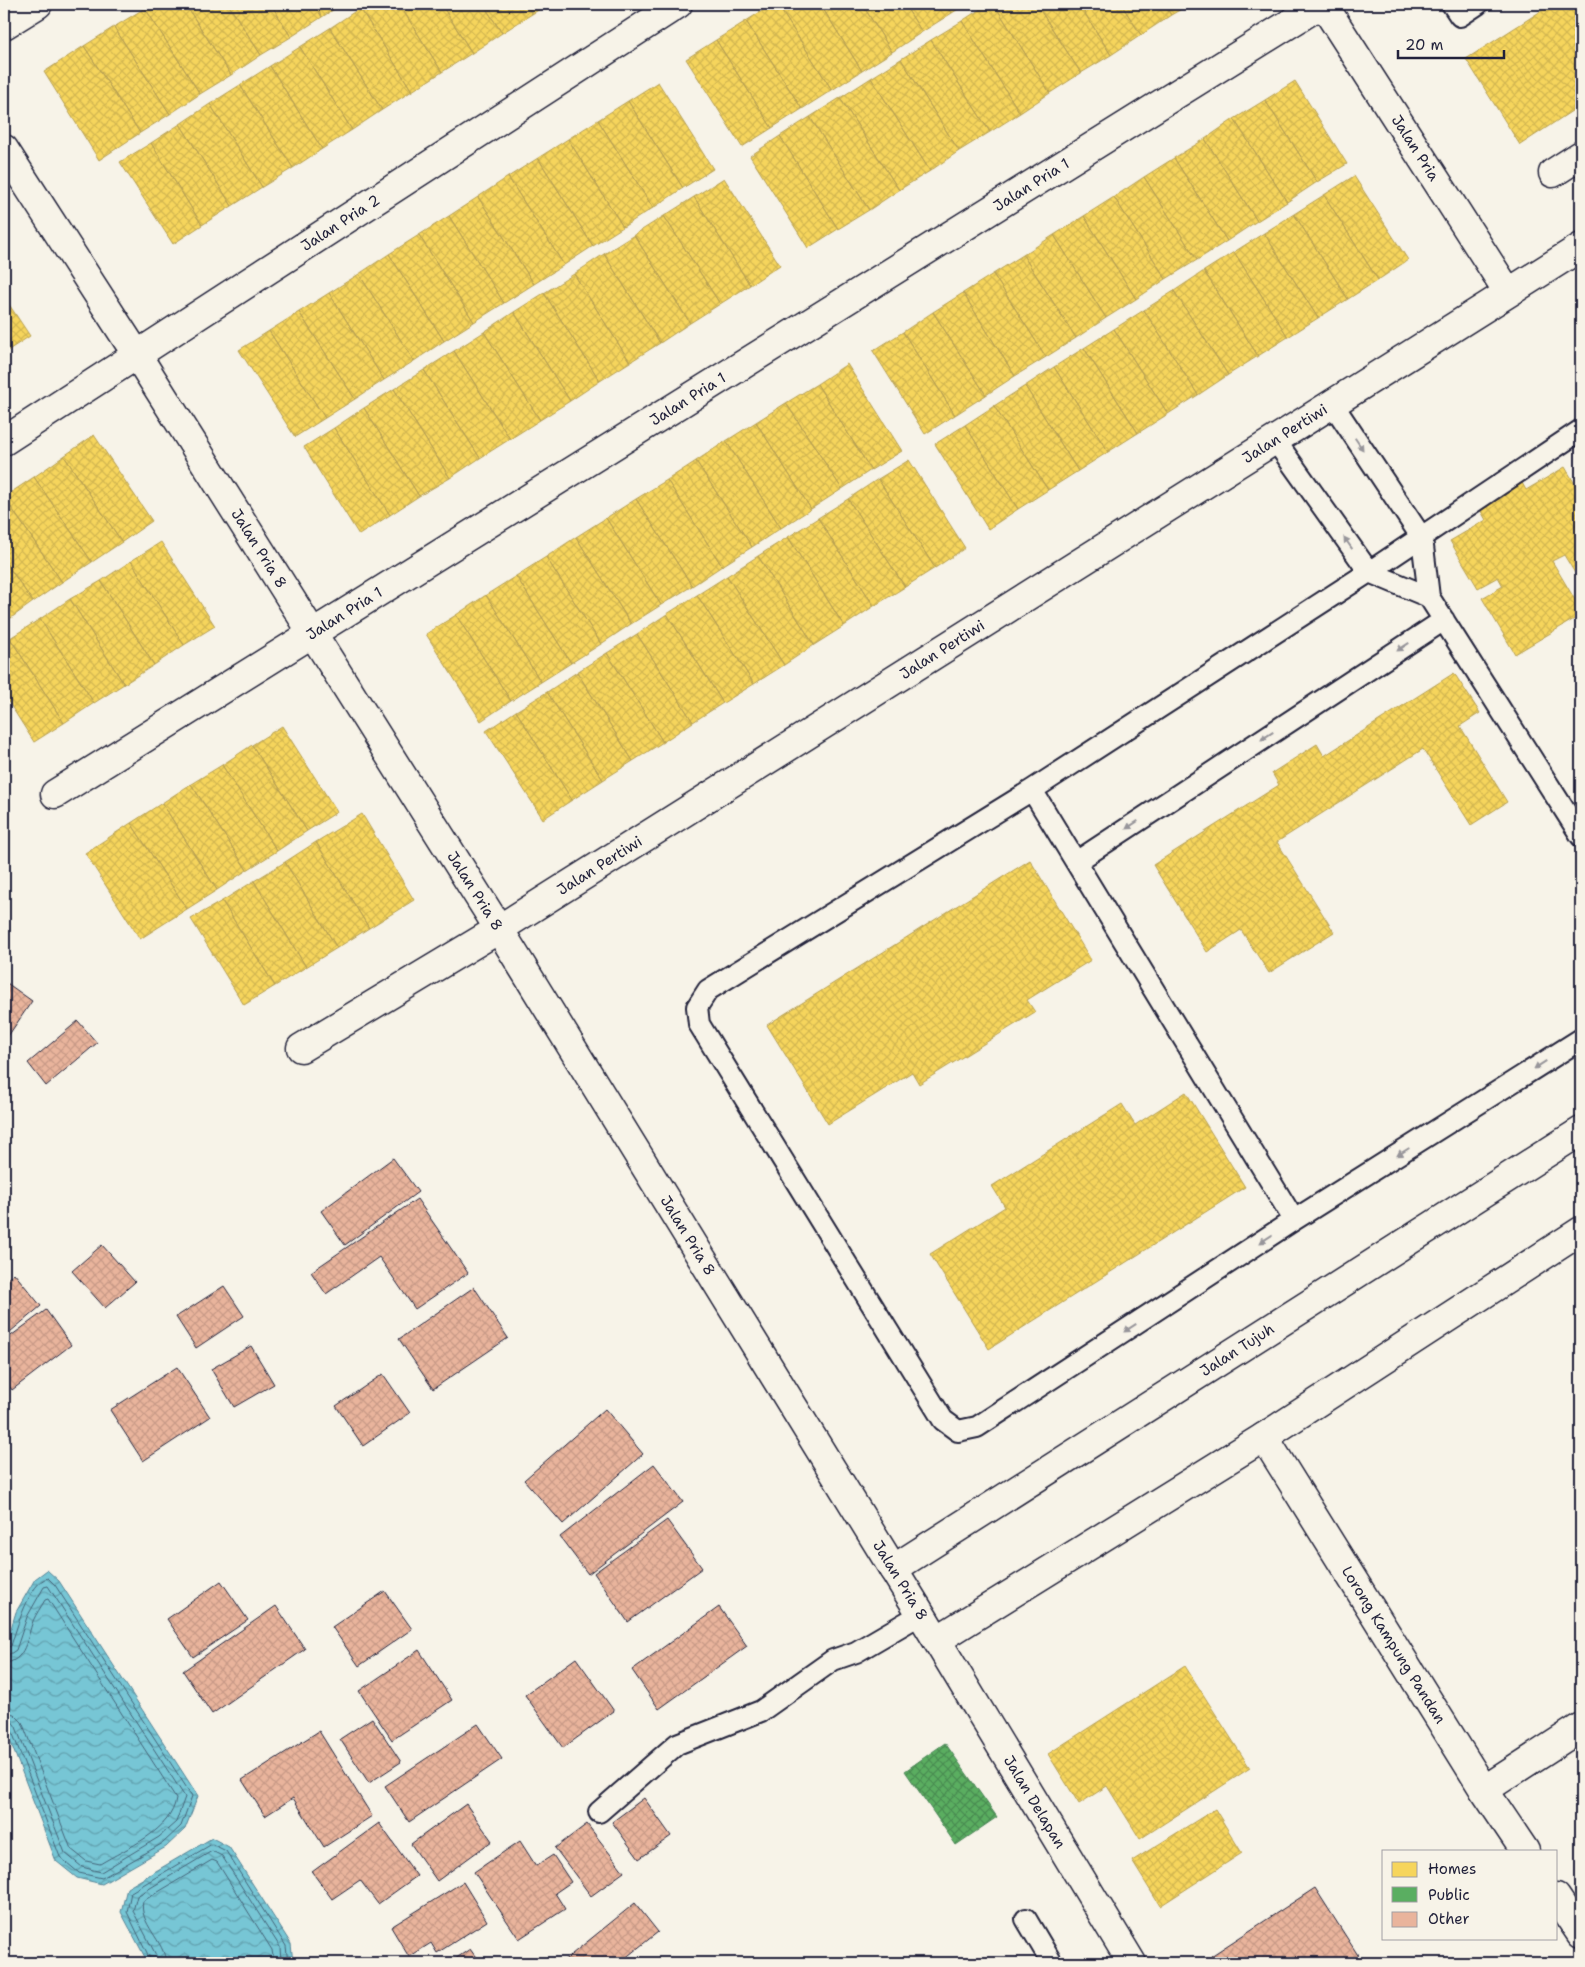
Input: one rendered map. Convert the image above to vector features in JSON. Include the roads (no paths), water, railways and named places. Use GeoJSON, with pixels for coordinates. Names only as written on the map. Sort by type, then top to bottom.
{"type":"FeatureCollection","features":[{"type":"Feature","properties":{"kind":"street"},"geometry":{"type":"LineString","coordinates":[[4,25],[38,4]]}},
{"type":"Feature","properties":{"kind":"street","name":"Jalan Pria 2"},"geometry":{"type":"LineString","coordinates":[[4,441],[678,4]]}},
{"type":"Feature","properties":{"kind":"street","name":"Jalan Pria"},"geometry":{"type":"LineString","coordinates":[[1322,4],[1508,292]]}},
{"type":"Feature","properties":{"kind":"street","name":"Jalan Pria 1"},"geometry":{"type":"LineString","coordinates":[[55,794],[1322,4]]}},
{"type":"Feature","properties":{"kind":"street","name":"Jalan Pria 8"},"geometry":{"type":"LineString","coordinates":[[4,149],[137,355],[498,928],[936,1640]]}},
{"type":"Feature","properties":{"kind":"street"},"geometry":{"type":"LineString","coordinates":[[1553,172],[1581,155]]}},
{"type":"Feature","properties":{"kind":"street","name":"Jalan Pertiwi"},"geometry":{"type":"LineString","coordinates":[[301,1048],[498,928],[1581,246]]}},
{"type":"Feature","properties":{"kind":"street","name":"Jalan Tujuh"},"geometry":{"type":"LineString","coordinates":[[893,1569],[1581,1131]]}},
{"type":"Feature","properties":{"kind":"street"},"geometry":{"type":"LineString","coordinates":[[936,1640],[1264,1437],[1581,1231]]}},
{"type":"Feature","properties":{"kind":"street","name":"Lorong Kampung Pandan"},"geometry":{"type":"LineString","coordinates":[[1264,1437],[1484,1790],[1524,1850]]}},
{"type":"Feature","properties":{"kind":"street","name":"Jalan Delapan"},"geometry":{"type":"LineString","coordinates":[[936,1640],[1132,1963]]}},
{"type":"Feature","properties":{"kind":"street"},"geometry":{"type":"LineString","coordinates":[[1484,1790],[1581,1727]]}},
{"type":"Feature","properties":{"kind":"street"},"geometry":{"type":"LineString","coordinates":[[1558,1899],[1581,1934]]}},
{"type":"Feature","properties":{"kind":"lane"},"geometry":{"type":"LineString","coordinates":[[1452,4],[1460,16],[1478,4]]}},
{"type":"Feature","properties":{"kind":"lane"},"geometry":{"type":"LineString","coordinates":[[1332,403],[1422,538],[1429,597],[1581,836]]}},
{"type":"Feature","properties":{"kind":"lane"},"geometry":{"type":"LineString","coordinates":[[1581,430],[1422,538],[1032,790],[708,990],[696,1008],[699,1024],[943,1420],[958,1431],[978,1427],[1294,1220],[1581,1039]]}},
{"type":"Feature","properties":{"kind":"lane"},"geometry":{"type":"LineString","coordinates":[[1275,440],[1369,572],[1429,597]]}},
{"type":"Feature","properties":{"kind":"lane"},"geometry":{"type":"LineString","coordinates":[[1076,862],[1444,620]]}},
{"type":"Feature","properties":{"kind":"lane"},"geometry":{"type":"LineString","coordinates":[[1032,790],[1294,1220]]}},
{"type":"Feature","properties":{"kind":"lane"},"geometry":{"type":"LineString","coordinates":[[600,1812],[677,1744],[761,1711],[833,1660],[856,1652],[921,1614]]}},
{"type":"Feature","properties":{"kind":"lane"},"geometry":{"type":"LineString","coordinates":[[1026,1919],[1052,1963]]}},
{"type":"Feature","properties":{"kind":"water"},"geometry":{"type":"Polygon","coordinates":[[[47,1570],[59,1581],[198,1796],[185,1829],[166,1847],[102,1884],[77,1878],[56,1861],[4,1725],[4,1651],[16,1612],[35,1579],[47,1570]]]}},
{"type":"Feature","properties":{"kind":"water"},"geometry":{"type":"Polygon","coordinates":[[[212,1838],[229,1847],[291,1944],[293,1963],[148,1963],[121,1912],[127,1888],[212,1838]]]}}]}
